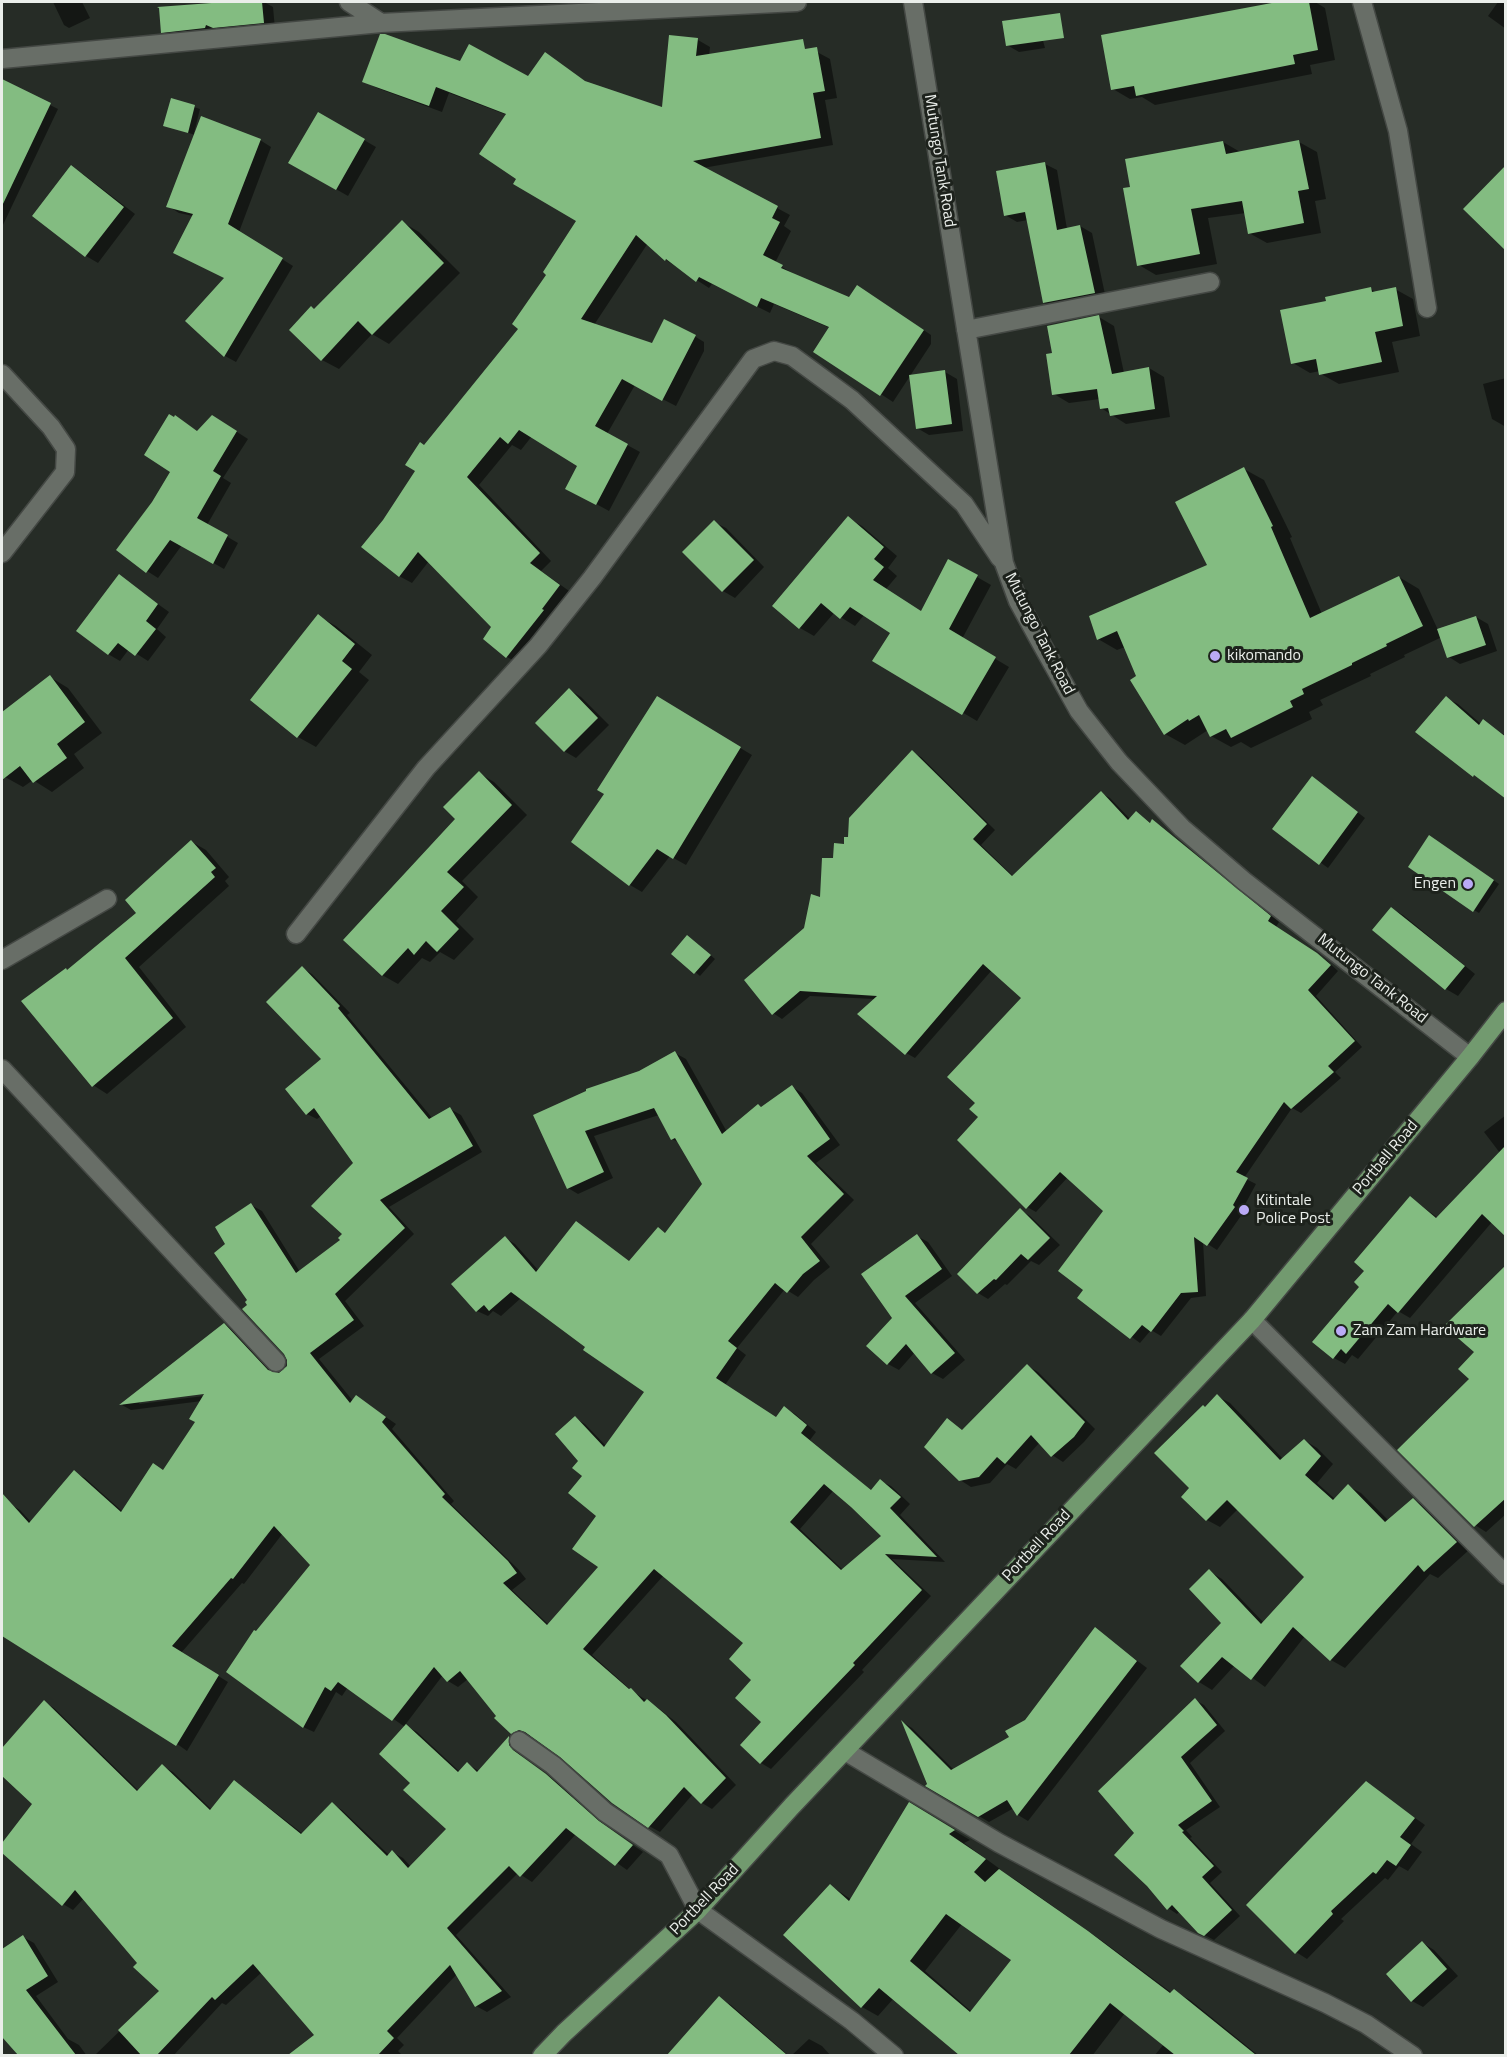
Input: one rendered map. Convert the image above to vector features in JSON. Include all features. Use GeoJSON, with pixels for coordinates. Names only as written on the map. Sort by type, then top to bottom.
{"type":"FeatureCollection","features":[{"type":"Feature","properties":{"kind":"main road","name":"Portbell Road"},"geometry":{"type":"LineString","coordinates":[[542,2055],[698,1910],[792,1806],[1252,1320],[1506,1011]]}},
{"type":"Feature","properties":{"kind":"street"},"geometry":{"type":"LineString","coordinates":[[349,2],[381,23]]}},
{"type":"Feature","properties":{"kind":"street"},"geometry":{"type":"LineString","coordinates":[[2,59],[540,8],[797,2]]}},
{"type":"Feature","properties":{"kind":"street","name":"Mutungo Tank Road"},"geometry":{"type":"LineString","coordinates":[[913,2],[1004,564],[1018,601],[1079,711],[1119,762],[1182,828],[1244,881],[1470,1057]]}},
{"type":"Feature","properties":{"kind":"street"},"geometry":{"type":"LineString","coordinates":[[1362,2],[1398,131],[1427,308]]}},
{"type":"Feature","properties":{"kind":"street"},"geometry":{"type":"LineString","coordinates":[[966,330],[1210,282]]}},
{"type":"Feature","properties":{"kind":"street"},"geometry":{"type":"LineString","coordinates":[[296,934],[426,768],[538,646],[592,578],[753,359],[774,351],[792,356],[852,400],[964,504],[1004,564]]}},
{"type":"Feature","properties":{"kind":"street"},"geometry":{"type":"LineString","coordinates":[[2,374],[51,427],[66,449],[65,472],[2,553]]}},
{"type":"Feature","properties":{"kind":"street"},"geometry":{"type":"LineString","coordinates":[[2,960],[106,899]]}},
{"type":"Feature","properties":{"kind":"street"},"geometry":{"type":"LineString","coordinates":[[2,1069],[276,1362]]}},
{"type":"Feature","properties":{"kind":"street"},"geometry":{"type":"LineString","coordinates":[[1252,1320],[1506,1575]]}},
{"type":"Feature","properties":{"kind":"street"},"geometry":{"type":"LineString","coordinates":[[519,1742],[552,1765],[605,1812],[669,1855],[698,1910],[852,2021],[894,2055]]}},
{"type":"Feature","properties":{"kind":"street"},"geometry":{"type":"LineString","coordinates":[[845,1751],[999,1843],[1161,1929],[1325,2003],[1366,2024],[1413,2055]]}},
{"type":"Feature","properties":{"kind":"building"},"geometry":{"type":"Polygon","coordinates":[[[262,2],[264,23],[213,28],[206,25],[205,28],[161,33],[159,8],[157,7],[262,2]]]}},
{"type":"Feature","properties":{"kind":"building"},"geometry":{"type":"Polygon","coordinates":[[[1277,2],[1309,2],[1318,50],[1293,55],[1295,64],[1136,96],[1134,86],[1111,90],[1101,35],[1277,2]]]}},
{"type":"Feature","properties":{"kind":"building"},"geometry":{"type":"Polygon","coordinates":[[[1060,13],[1064,38],[1006,46],[1002,21],[1060,13]]]}},
{"type":"Feature","properties":{"kind":"building"},"geometry":{"type":"Polygon","coordinates":[[[380,34],[460,61],[469,44],[528,76],[545,52],[585,81],[662,107],[669,35],[698,38],[696,56],[803,39],[805,49],[817,47],[825,91],[813,93],[821,138],[693,161],[778,206],[772,218],[780,222],[763,255],[783,265],[781,268],[849,297],[857,285],[924,330],[880,396],[813,352],[829,327],[761,298],[757,307],[699,277],[696,282],[666,259],[665,261],[636,235],[581,319],[652,343],[664,319],[696,335],[662,401],[622,379],[595,426],[628,444],[596,505],[565,489],[577,466],[519,430],[508,444],[500,437],[467,477],[540,553],[530,563],[560,585],[542,609],[544,610],[506,658],[483,639],[491,627],[418,552],[399,577],[361,547],[383,520],[415,471],[405,465],[420,442],[424,445],[518,329],[512,324],[546,275],[543,272],[576,221],[513,184],[516,179],[479,154],[506,114],[436,87],[429,106],[362,82],[380,34]]]}},
{"type":"Feature","properties":{"kind":"building"},"geometry":{"type":"Polygon","coordinates":[[[2,79],[51,103],[2,206],[2,79]]]}},
{"type":"Feature","properties":{"kind":"building"},"geometry":{"type":"Polygon","coordinates":[[[171,98],[195,105],[188,133],[163,126],[171,98]]]}},
{"type":"Feature","properties":{"kind":"building"},"geometry":{"type":"Polygon","coordinates":[[[318,112],[365,139],[336,190],[288,163],[318,112]]]}},
{"type":"Feature","properties":{"kind":"building"},"geometry":{"type":"Polygon","coordinates":[[[201,116],[261,139],[228,224],[283,258],[224,357],[185,321],[224,278],[173,253],[193,214],[166,207],[201,116]]]}},
{"type":"Feature","properties":{"kind":"building"},"geometry":{"type":"Polygon","coordinates":[[[1299,140],[1309,189],[1298,191],[1304,223],[1248,234],[1242,201],[1191,209],[1200,254],[1137,266],[1123,188],[1130,187],[1125,159],[1223,141],[1226,154],[1299,140]]]}},
{"type":"Feature","properties":{"kind":"building"},"geometry":{"type":"Polygon","coordinates":[[[1045,162],[1057,230],[1080,225],[1095,293],[1043,303],[1025,212],[1004,216],[996,171],[1045,162]]]}},
{"type":"Feature","properties":{"kind":"building"},"geometry":{"type":"Polygon","coordinates":[[[71,165],[124,207],[85,257],[32,216],[71,165]]]}},
{"type":"Feature","properties":{"kind":"building"},"geometry":{"type":"Polygon","coordinates":[[[1506,165],[1506,251],[1463,209],[1506,165]]]}},
{"type":"Feature","properties":{"kind":"building"},"geometry":{"type":"Polygon","coordinates":[[[402,220],[444,263],[372,335],[358,321],[321,361],[289,330],[311,306],[314,309],[402,220]]]}},
{"type":"Feature","properties":{"kind":"building"},"geometry":{"type":"Polygon","coordinates":[[[1371,287],[1372,292],[1396,287],[1403,326],[1375,332],[1382,362],[1319,375],[1316,359],[1291,364],[1280,310],[1326,301],[1325,297],[1371,287]]]}},
{"type":"Feature","properties":{"kind":"building"},"geometry":{"type":"Polygon","coordinates":[[[1099,315],[1112,374],[1149,367],[1155,409],[1110,416],[1108,408],[1100,409],[1097,389],[1052,395],[1046,354],[1052,353],[1047,326],[1099,315]]]}},
{"type":"Feature","properties":{"kind":"building"},"geometry":{"type":"Polygon","coordinates":[[[945,370],[952,424],[916,429],[909,375],[945,370]]]}},
{"type":"Feature","properties":{"kind":"building"},"geometry":{"type":"Polygon","coordinates":[[[169,414],[174,417],[175,415],[197,431],[212,415],[237,431],[213,471],[221,476],[197,518],[228,535],[213,564],[170,540],[146,573],[116,550],[152,502],[170,472],[144,455],[169,414]]]}},
{"type":"Feature","properties":{"kind":"building"},"geometry":{"type":"Polygon","coordinates":[[[1244,467],[1273,526],[1271,527],[1310,618],[1399,576],[1423,626],[1386,644],[1387,646],[1352,665],[1302,689],[1304,694],[1290,701],[1293,707],[1231,738],[1226,729],[1210,737],[1199,715],[1189,721],[1188,719],[1164,735],[1130,680],[1136,676],[1117,631],[1097,640],[1089,616],[1207,565],[1175,502],[1244,467]]]}},
{"type":"Feature","properties":{"kind":"building"},"geometry":{"type":"Polygon","coordinates":[[[848,516],[884,547],[874,559],[884,567],[873,580],[921,611],[948,559],[978,575],[949,629],[996,657],[962,715],[872,661],[890,633],[850,607],[840,619],[821,603],[799,629],[772,606],[848,516]]]}},
{"type":"Feature","properties":{"kind":"building"},"geometry":{"type":"Polygon","coordinates":[[[714,520],[754,560],[722,592],[682,552],[714,520]]]}},
{"type":"Feature","properties":{"kind":"building"},"geometry":{"type":"Polygon","coordinates":[[[119,574],[158,604],[146,621],[156,629],[135,656],[118,643],[108,655],[76,631],[119,574]]]}},
{"type":"Feature","properties":{"kind":"building"},"geometry":{"type":"Polygon","coordinates":[[[318,614],[355,644],[342,661],[352,669],[297,738],[250,700],[318,614]]]}},
{"type":"Feature","properties":{"kind":"building"},"geometry":{"type":"Polygon","coordinates":[[[1476,616],[1486,645],[1447,658],[1437,629],[1476,616]]]}},
{"type":"Feature","properties":{"kind":"building"},"geometry":{"type":"Polygon","coordinates":[[[50,675],[85,722],[57,744],[67,758],[33,783],[20,766],[2,780],[2,712],[50,675]]]}},
{"type":"Feature","properties":{"kind":"building"},"geometry":{"type":"Polygon","coordinates":[[[569,688],[598,718],[564,752],[535,723],[569,688]]]}},
{"type":"Feature","properties":{"kind":"building"},"geometry":{"type":"Polygon","coordinates":[[[657,696],[741,747],[673,859],[657,849],[629,886],[571,842],[604,794],[597,790],[657,696]]]}},
{"type":"Feature","properties":{"kind":"building"},"geometry":{"type":"Polygon","coordinates":[[[1446,696],[1479,725],[1483,719],[1506,737],[1506,799],[1474,775],[1473,777],[1415,732],[1446,696]]]}},
{"type":"Feature","properties":{"kind":"building"},"geometry":{"type":"Polygon","coordinates":[[[912,750],[987,824],[973,839],[1012,876],[1101,791],[1128,820],[1136,811],[1150,823],[1152,819],[1271,916],[1268,921],[1317,953],[1331,965],[1308,990],[1355,1041],[1328,1066],[1334,1072],[1291,1109],[1284,1102],[1236,1172],[1248,1178],[1233,1205],[1235,1207],[1207,1246],[1194,1237],[1198,1292],[1181,1293],[1151,1332],[1142,1325],[1130,1339],[1077,1298],[1083,1290],[1058,1271],[1103,1211],[1060,1172],[1026,1209],[957,1140],[978,1117],[969,1109],[975,1103],[947,1077],[1021,998],[983,964],[905,1055],[857,1014],[877,996],[800,991],[772,1015],[744,980],[804,928],[811,894],[820,897],[822,858],[833,858],[834,843],[844,844],[844,837],[848,837],[849,818],[912,750]]]}},
{"type":"Feature","properties":{"kind":"building"},"geometry":{"type":"Polygon","coordinates":[[[479,771],[512,805],[447,872],[464,887],[441,911],[459,929],[437,952],[426,941],[414,955],[408,948],[382,976],[343,940],[455,819],[443,807],[479,771]]]}},
{"type":"Feature","properties":{"kind":"building"},"geometry":{"type":"Polygon","coordinates":[[[1312,776],[1358,812],[1319,865],[1272,829],[1312,776]]]}},
{"type":"Feature","properties":{"kind":"building"},"geometry":{"type":"Polygon","coordinates":[[[1429,835],[1494,880],[1473,912],[1408,867],[1429,835]]]}},
{"type":"Feature","properties":{"kind":"building"},"geometry":{"type":"Polygon","coordinates":[[[191,840],[216,868],[211,872],[215,877],[125,958],[173,1018],[92,1087],[21,1001],[66,968],[67,970],[136,913],[125,900],[191,840]]]}},
{"type":"Feature","properties":{"kind":"building"},"geometry":{"type":"Polygon","coordinates":[[[1391,907],[1465,966],[1445,990],[1372,930],[1391,907]]]}},
{"type":"Feature","properties":{"kind":"building"},"geometry":{"type":"Polygon","coordinates":[[[687,935],[711,955],[694,974],[671,954],[687,935]]]}},
{"type":"Feature","properties":{"kind":"building"},"geometry":{"type":"Polygon","coordinates":[[[302,966],[340,1006],[338,1008],[429,1119],[450,1107],[473,1146],[380,1200],[405,1228],[335,1294],[354,1320],[310,1353],[350,1403],[356,1395],[386,1417],[382,1422],[445,1494],[442,1497],[508,1561],[517,1573],[503,1583],[547,1625],[598,1567],[572,1549],[596,1516],[568,1493],[582,1476],[572,1468],[578,1461],[555,1434],[575,1416],[604,1447],[644,1392],[583,1350],[585,1347],[511,1292],[489,1311],[484,1305],[476,1312],[451,1284],[505,1236],[536,1272],[576,1221],[629,1261],[658,1227],[665,1233],[702,1184],[675,1138],[671,1140],[654,1108],[585,1131],[604,1172],[567,1189],[533,1115],[586,1089],[639,1071],[675,1051],[722,1134],[758,1104],[761,1107],[792,1085],[830,1139],[807,1156],[844,1194],[801,1237],[820,1261],[803,1274],[787,1293],[775,1283],[728,1341],[737,1348],[716,1378],[776,1417],[784,1406],[807,1425],[801,1433],[871,1490],[880,1479],[901,1497],[890,1508],[937,1557],[885,1554],[922,1590],[853,1663],[855,1665],[760,1764],[740,1745],[761,1722],[735,1698],[751,1680],[729,1659],[743,1643],[654,1569],[583,1649],[629,1689],[631,1688],[644,1702],[647,1699],[666,1715],[726,1778],[701,1804],[684,1787],[648,1828],[612,1803],[560,1757],[525,1732],[519,1730],[511,1734],[494,1718],[496,1716],[460,1671],[447,1682],[434,1667],[392,1721],[338,1682],[331,1691],[325,1687],[303,1728],[226,1672],[254,1630],[256,1631],[310,1565],[274,1526],[233,1579],[231,1578],[172,1646],[219,1675],[176,1746],[2,1636],[2,1493],[29,1523],[74,1470],[121,1512],[153,1463],[163,1470],[195,1422],[189,1419],[204,1394],[119,1405],[224,1323],[268,1370],[279,1373],[287,1366],[284,1354],[242,1309],[247,1305],[245,1302],[247,1300],[214,1253],[225,1244],[215,1227],[251,1203],[296,1273],[340,1240],[338,1238],[342,1234],[311,1206],[353,1163],[314,1108],[306,1115],[285,1089],[321,1059],[266,1002],[302,966]],[[824,1484],[790,1522],[841,1570],[881,1536],[824,1484]]]}},
{"type":"Feature","properties":{"kind":"building"},"geometry":{"type":"Polygon","coordinates":[[[1505,1146],[1506,1237],[1482,1214],[1398,1313],[1388,1304],[1346,1354],[1341,1349],[1333,1359],[1312,1342],[1359,1287],[1354,1282],[1364,1271],[1354,1262],[1410,1196],[1436,1218],[1505,1146]]]}},
{"type":"Feature","properties":{"kind":"building"},"geometry":{"type":"Polygon","coordinates":[[[1020,1208],[1050,1238],[1028,1260],[1021,1254],[996,1280],[994,1279],[977,1294],[957,1274],[1020,1208]]]}},
{"type":"Feature","properties":{"kind":"building"},"geometry":{"type":"Polygon","coordinates":[[[917,1234],[942,1269],[905,1296],[955,1353],[931,1374],[906,1344],[887,1365],[866,1346],[892,1318],[861,1274],[917,1234]]]}},
{"type":"Feature","properties":{"kind":"building"},"geometry":{"type":"Polygon","coordinates":[[[1506,1265],[1506,1498],[1474,1527],[1397,1450],[1469,1379],[1458,1369],[1474,1352],[1444,1326],[1506,1265]]]}},
{"type":"Feature","properties":{"kind":"building"},"geometry":{"type":"Polygon","coordinates":[[[1027,1364],[1085,1422],[1074,1437],[1051,1457],[1031,1435],[1005,1464],[997,1457],[979,1477],[959,1481],[924,1447],[947,1418],[962,1430],[1027,1364]]]}},
{"type":"Feature","properties":{"kind":"building"},"geometry":{"type":"Polygon","coordinates":[[[1217,1394],[1280,1460],[1304,1439],[1321,1456],[1305,1475],[1333,1500],[1348,1484],[1385,1522],[1413,1498],[1457,1542],[1424,1572],[1418,1565],[1330,1661],[1293,1627],[1251,1680],[1222,1657],[1198,1683],[1180,1666],[1221,1623],[1189,1589],[1209,1569],[1261,1624],[1304,1577],[1227,1500],[1206,1521],[1181,1497],[1189,1488],[1154,1453],[1217,1394]]]}},
{"type":"Feature","properties":{"kind":"building"},"geometry":{"type":"Polygon","coordinates":[[[1095,1627],[1137,1661],[1017,1816],[1007,1800],[978,1817],[925,1786],[927,1784],[901,1720],[951,1770],[1009,1737],[1005,1731],[1025,1720],[1095,1627]]]}},
{"type":"Feature","properties":{"kind":"building"},"geometry":{"type":"Polygon","coordinates":[[[1195,1698],[1217,1725],[1181,1757],[1212,1801],[1178,1825],[1214,1866],[1202,1877],[1232,1910],[1204,1936],[1198,1933],[1172,1905],[1167,1910],[1147,1886],[1114,1855],[1134,1833],[1098,1791],[1195,1698]]]}},
{"type":"Feature","properties":{"kind":"building"},"geometry":{"type":"Polygon","coordinates":[[[44,1700],[137,1791],[162,1764],[210,1810],[234,1780],[301,1834],[332,1802],[387,1856],[392,1850],[408,1868],[446,1829],[403,1790],[410,1783],[379,1754],[406,1724],[458,1772],[467,1762],[477,1772],[509,1736],[509,1745],[513,1750],[546,1774],[599,1821],[633,1845],[615,1866],[566,1828],[520,1877],[509,1866],[447,1928],[502,1991],[475,2007],[450,1965],[387,2031],[394,2038],[378,2055],[288,2055],[314,2035],[253,1964],[215,2000],[212,1997],[157,2055],[141,2055],[118,2030],[159,1991],[133,1967],[137,1963],[75,1890],[62,1906],[2,1853],[2,1843],[32,1804],[2,1776],[2,1748],[44,1700]]]}},
{"type":"Feature","properties":{"kind":"building"},"geometry":{"type":"Polygon","coordinates":[[[1366,1781],[1415,1818],[1400,1837],[1411,1845],[1396,1866],[1387,1860],[1376,1874],[1373,1872],[1331,1911],[1333,1914],[1295,1954],[1246,1905],[1366,1781]]]}},
{"type":"Feature","properties":{"kind":"building"},"geometry":{"type":"Polygon","coordinates":[[[909,1802],[955,1830],[949,1834],[986,1859],[974,1872],[985,1882],[999,1869],[1088,1931],[1170,1993],[1174,1989],[1256,2055],[1175,2055],[1110,2003],[1069,2055],[959,2055],[879,1988],[861,2008],[783,1935],[830,1884],[849,1901],[909,1802]],[[946,1914],[910,1961],[970,2012],[1011,1960],[946,1914]]]}},
{"type":"Feature","properties":{"kind":"building"},"geometry":{"type":"Polygon","coordinates":[[[23,1935],[48,1976],[26,1990],[76,2055],[18,2055],[2,2037],[2,1949],[23,1935]]]}},
{"type":"Feature","properties":{"kind":"building"},"geometry":{"type":"Polygon","coordinates":[[[1422,1941],[1447,1969],[1411,2002],[1386,1974],[1422,1941]]]}},
{"type":"Feature","properties":{"kind":"building"},"geometry":{"type":"Polygon","coordinates":[[[719,1996],[787,2055],[667,2055],[719,1996]]]}},
{"type":"Feature","properties":{"kind":"place","name":"kikomando"},"geometry":{"type":"Point","coordinates":[1215,656]}},
{"type":"Feature","properties":{"kind":"place","name":"Engen"},"geometry":{"type":"Point","coordinates":[1468,884]}},
{"type":"Feature","properties":{"kind":"place","name":"Kitintale Police Post"},"geometry":{"type":"Point","coordinates":[1244,1210]}},
{"type":"Feature","properties":{"kind":"place","name":"Zam Zam Hardware"},"geometry":{"type":"Point","coordinates":[1341,1331]}}]}
